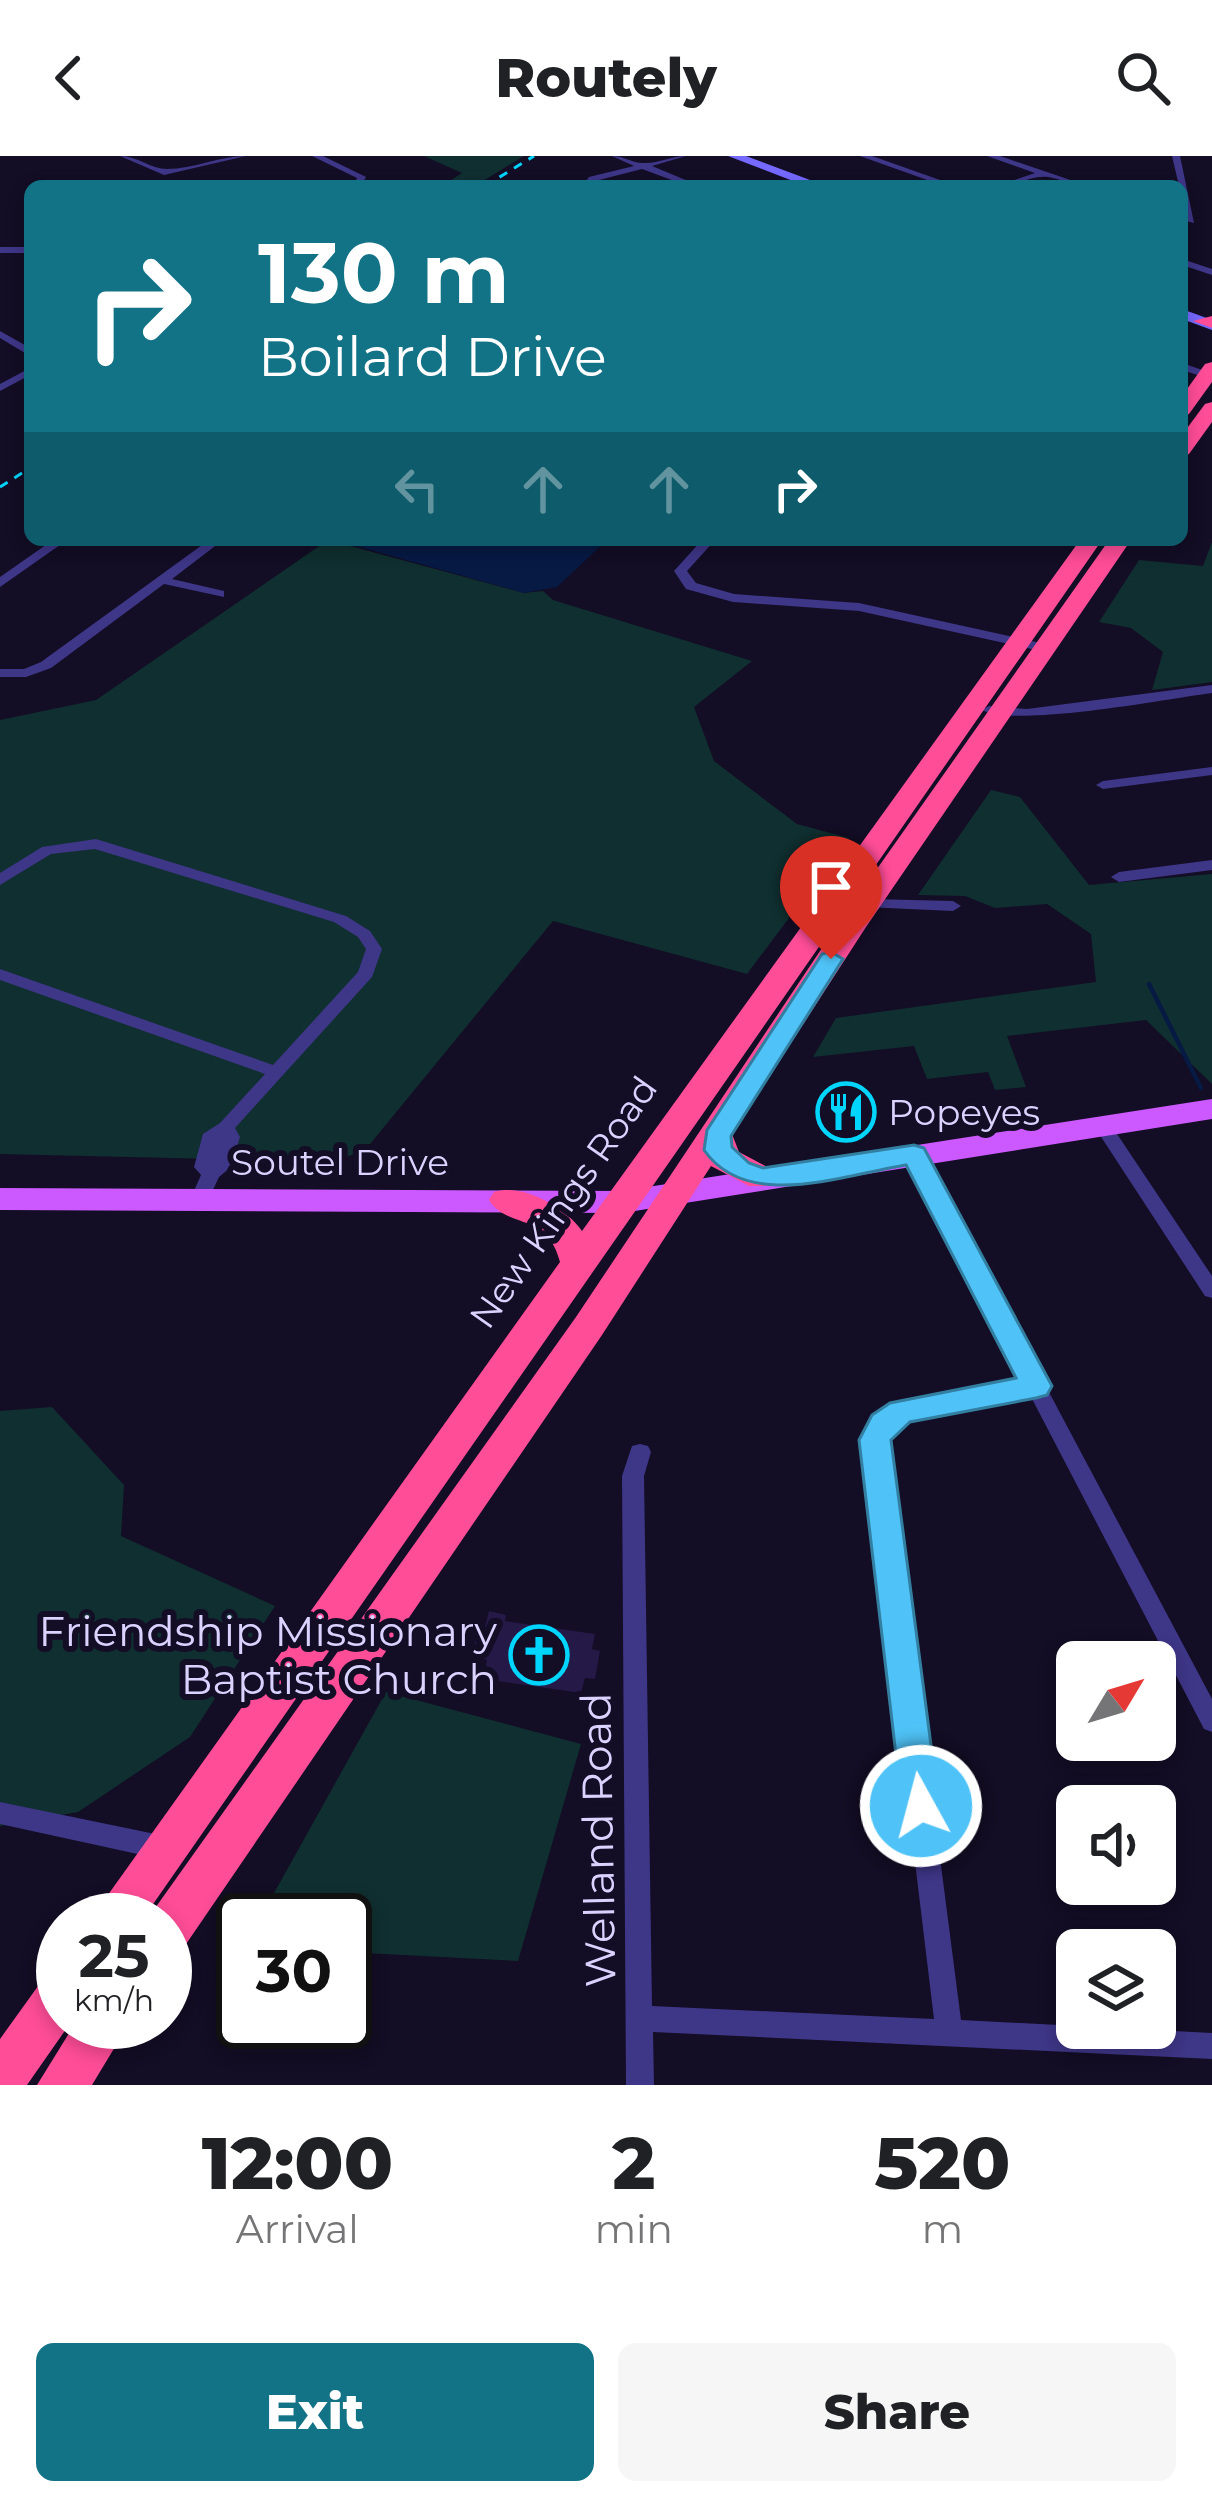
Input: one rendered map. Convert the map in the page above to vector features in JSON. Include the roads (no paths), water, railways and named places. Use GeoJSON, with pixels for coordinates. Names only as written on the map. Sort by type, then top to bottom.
{"type":"FeatureCollection","features":[{"type":"Feature","properties":{"kind":"highway"},"geometry":{"type":"LineString","coordinates":[[1188,402],[1210,372]]}},
{"type":"Feature","properties":{"kind":"highway"},"geometry":{"type":"LineString","coordinates":[[1188,442],[1212,408]]}},
{"type":"Feature","properties":{"kind":"highway","name":"New Kings Road"},"geometry":{"type":"LineString","coordinates":[[1032,645],[1087,546]]}},
{"type":"Feature","properties":{"kind":"highway","name":"New Kings Road"},"geometry":{"type":"LineString","coordinates":[[190,1893],[353,1620],[578,1264],[838,921],[1032,645],[1115,546]]}},
{"type":"Feature","properties":{"kind":"highway","name":"New Kings Road"},"geometry":{"type":"LineString","coordinates":[[133,1893],[353,1620],[680,1191],[717,1136],[838,921],[871,904],[987,710]]}},
{"type":"Feature","properties":{"kind":"highway"},"geometry":{"type":"LineString","coordinates":[[717,1136],[724,1159],[761,1178]]}},
{"type":"Feature","properties":{"kind":"highway"},"geometry":{"type":"LineString","coordinates":[[506,1201],[553,1216],[566,1228],[578,1264]]}},
{"type":"Feature","properties":{"kind":"highway"},"geometry":{"type":"LineString","coordinates":[[0,2081],[36,2030]]}},
{"type":"Feature","properties":{"kind":"highway"},"geometry":{"type":"LineString","coordinates":[[62,2085],[87,2049]]}},
{"type":"Feature","properties":{"kind":"main road","name":"Soutel Drive"},"geometry":{"type":"LineString","coordinates":[[0,1178],[506,1201],[680,1191],[1212,1108]]}},
{"type":"Feature","properties":{"kind":"main road","name":"Soutel Drive"},"geometry":{"type":"LineString","coordinates":[[0,1199],[206,1186],[627,1194]]}},
{"type":"Feature","properties":{"kind":"street"},"geometry":{"type":"LineString","coordinates":[[124,156],[164,172],[242,156]]}},
{"type":"Feature","properties":{"kind":"street"},"geometry":{"type":"LineString","coordinates":[[316,156],[358,175],[359,180]]}},
{"type":"Feature","properties":{"kind":"street"},"geometry":{"type":"LineString","coordinates":[[616,156],[680,180]]}},
{"type":"Feature","properties":{"kind":"street"},"geometry":{"type":"LineString","coordinates":[[601,180],[682,156]]}},
{"type":"Feature","properties":{"kind":"street"},"geometry":{"type":"LineString","coordinates":[[734,156],[802,180]]}},
{"type":"Feature","properties":{"kind":"street"},"geometry":{"type":"LineString","coordinates":[[864,156],[935,180]]}},
{"type":"Feature","properties":{"kind":"street"},"geometry":{"type":"LineString","coordinates":[[991,156],[1066,180]]}},
{"type":"Feature","properties":{"kind":"street"},"geometry":{"type":"LineString","coordinates":[[1021,180],[1044,173]]}},
{"type":"Feature","properties":{"kind":"street"},"geometry":{"type":"LineString","coordinates":[[0,583],[52,546]]}},
{"type":"Feature","properties":{"kind":"street"},"geometry":{"type":"LineString","coordinates":[[7,674],[46,665],[209,546]]}},
{"type":"Feature","properties":{"kind":"street"},"geometry":{"type":"LineString","coordinates":[[704,546],[680,571],[684,580],[701,591],[765,603],[878,610],[1032,645]]}},
{"type":"Feature","properties":{"kind":"street"},"geometry":{"type":"LineString","coordinates":[[162,580],[220,595]]}},
{"type":"Feature","properties":{"kind":"street"},"geometry":{"type":"LineString","coordinates":[[987,710],[1049,711],[1212,689]]}},
{"type":"Feature","properties":{"kind":"street"},"geometry":{"type":"LineString","coordinates":[[1103,784],[1212,771]]}},
{"type":"Feature","properties":{"kind":"street"},"geometry":{"type":"LineString","coordinates":[[0,880],[47,850],[96,844],[354,926],[374,949],[366,973],[226,1127],[231,1137],[222,1167],[206,1186]]}},
{"type":"Feature","properties":{"kind":"street"},"geometry":{"type":"LineString","coordinates":[[1119,877],[1212,865]]}},
{"type":"Feature","properties":{"kind":"street"},"geometry":{"type":"LineString","coordinates":[[871,904],[953,906]]}},
{"type":"Feature","properties":{"kind":"street"},"geometry":{"type":"LineString","coordinates":[[0,974],[274,1071]]}},
{"type":"Feature","properties":{"kind":"street"},"geometry":{"type":"LineString","coordinates":[[1103,1126],[1212,1291]]}},
{"type":"Feature","properties":{"kind":"street"},"geometry":{"type":"LineString","coordinates":[[914,1155],[1212,1722]]}},
{"type":"Feature","properties":{"kind":"street"},"geometry":{"type":"LineString","coordinates":[[949,2034],[875,1440],[883,1424],[901,1412],[1036,1386]]}},
{"type":"Feature","properties":{"kind":"street","name":"Welland Road"},"geometry":{"type":"LineString","coordinates":[[640,1452],[634,1475],[640,2085]]}},
{"type":"Feature","properties":{"kind":"street"},"geometry":{"type":"LineString","coordinates":[[0,1813],[165,1848]]}},
{"type":"Feature","properties":{"kind":"street"},"geometry":{"type":"LineString","coordinates":[[639,2018],[1212,2046]]}},
{"type":"Feature","properties":{"kind":"water"},"geometry":{"type":"Polygon","coordinates":[[[356,546],[601,546],[557,587],[524,593],[356,546]]]}},
{"type":"Feature","properties":{"kind":"waterway"},"geometry":{"type":"LineString","coordinates":[[1149,984],[1201,1088]]}},
{"type":"Feature","properties":{"kind":"railway"},"geometry":{"type":"LineString","coordinates":[[495,180],[534,156]]}},
{"type":"Feature","properties":{"kind":"railway"},"geometry":{"type":"LineString","coordinates":[[0,487],[24,472]]}},
{"type":"Feature","properties":{"kind":"place","name":"Popeyes"},"geometry":{"type":"Point","coordinates":[846,1112]}},
{"type":"Feature","properties":{"kind":"place","name":"Friendship Missionary Baptist Church"},"geometry":{"type":"Point","coordinates":[539,1655]}}]}
